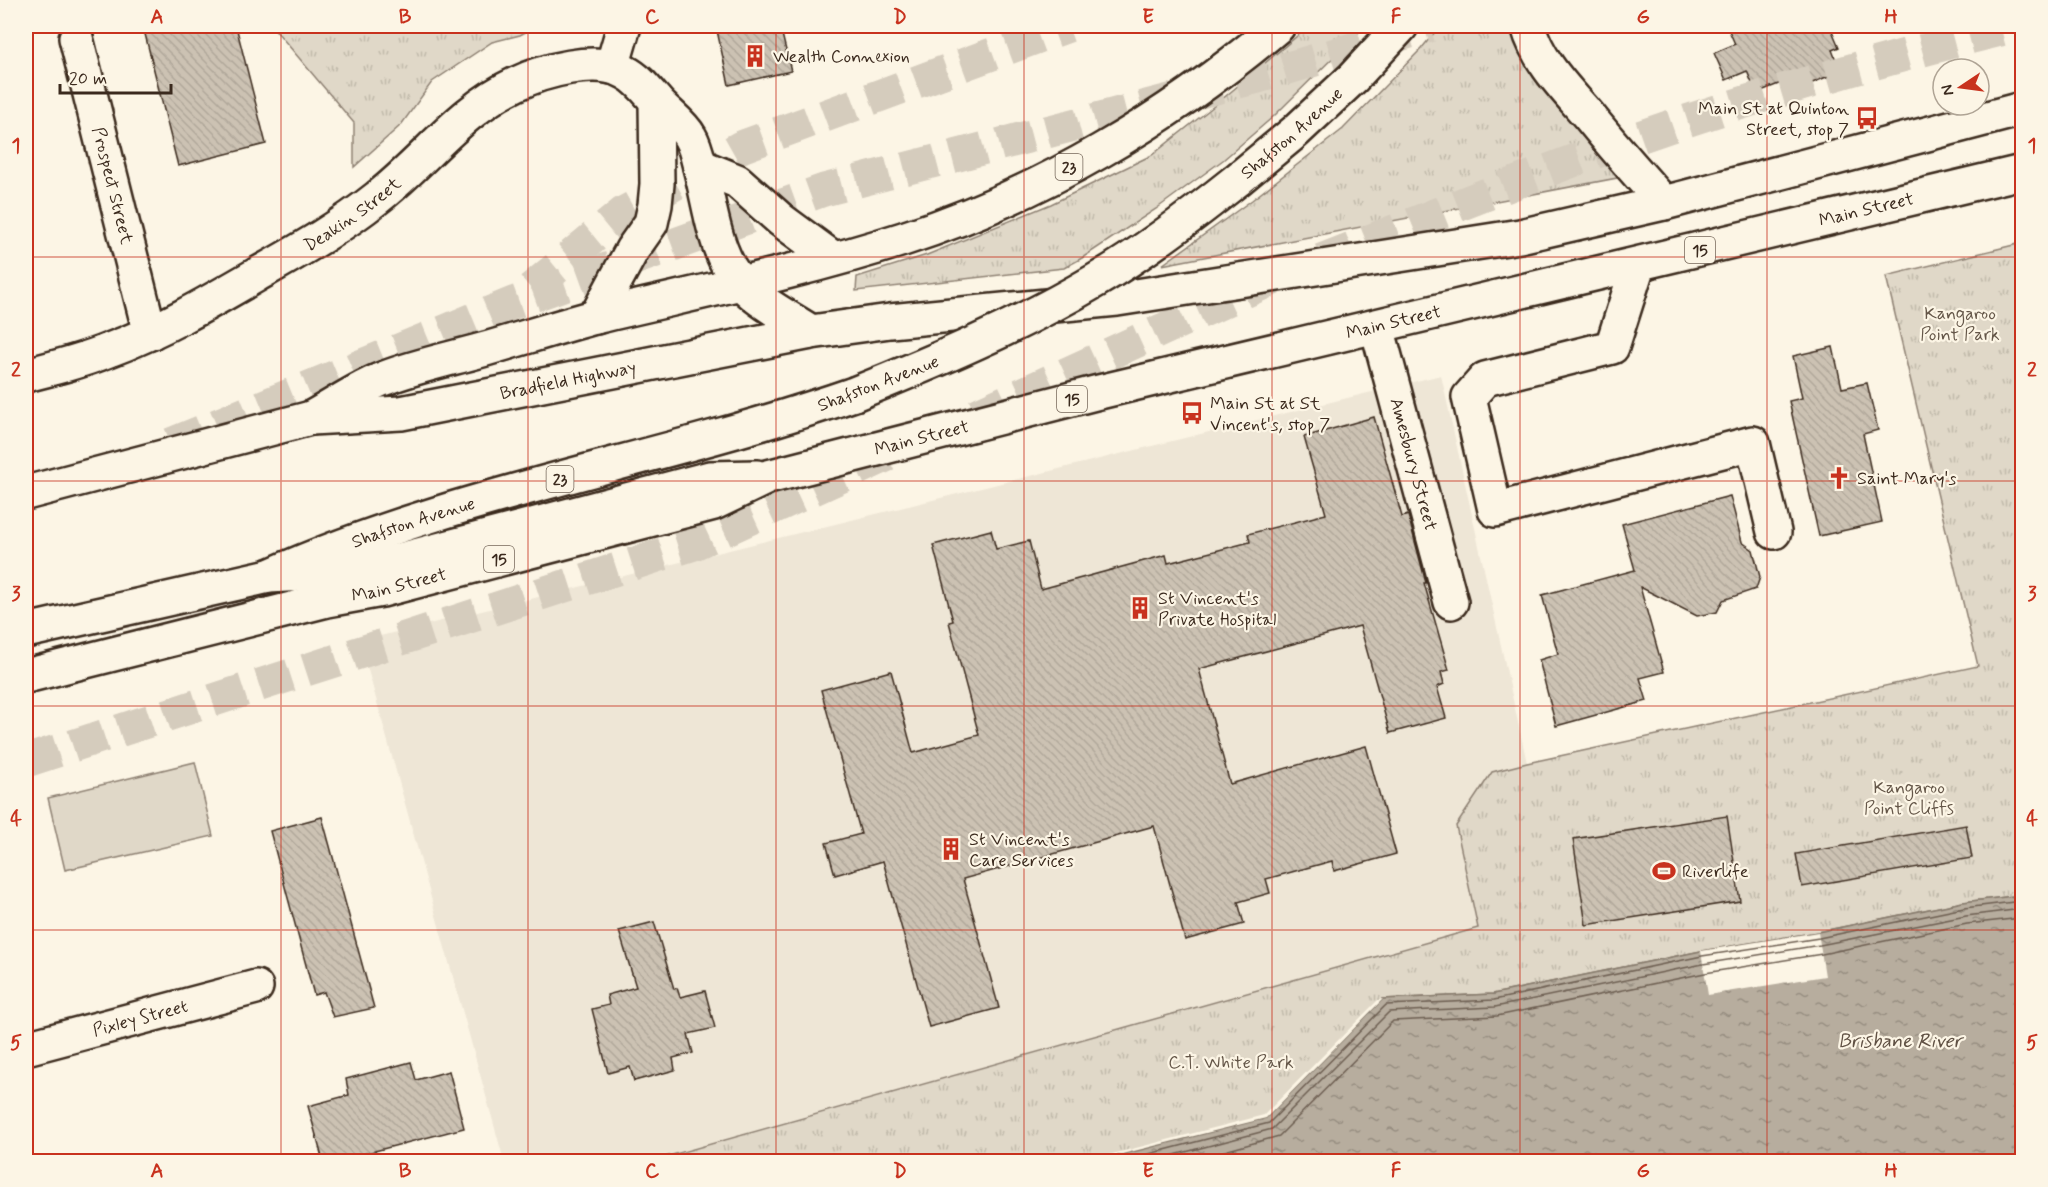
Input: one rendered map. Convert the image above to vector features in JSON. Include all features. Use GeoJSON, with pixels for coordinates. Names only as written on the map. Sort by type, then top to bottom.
{"type":"FeatureCollection","features":[{"type":"Feature","properties":{"kind":"main road"},"geometry":{"type":"LineString","coordinates":[[612,67],[624,26]]}},
{"type":"Feature","properties":{"kind":"main road","name":"23"},"geometry":{"type":"LineString","coordinates":[[311,418],[384,378],[596,317],[834,259],[903,239],[972,214],[1032,187],[1109,145],[1170,108],[1242,56],[1278,26]]}},
{"type":"Feature","properties":{"kind":"main road","name":"Shafston Avenue"},"geometry":{"type":"LineString","coordinates":[[269,576],[364,536],[521,490],[791,416],[928,365],[1003,329],[1095,281],[1190,218],[1295,132],[1353,78],[1401,26]]}},
{"type":"Feature","properties":{"kind":"main road"},"geometry":{"type":"LineString","coordinates":[[1528,26],[1537,50],[1554,75],[1664,202],[2022,109]]}},
{"type":"Feature","properties":{"kind":"main road","name":"Prospect Street"},"geometry":{"type":"LineString","coordinates":[[76,38],[150,333]]}},
{"type":"Feature","properties":{"kind":"main road","name":"Deakin Street"},"geometry":{"type":"LineString","coordinates":[[26,375],[110,350],[150,333],[234,289],[353,217],[395,185],[435,143],[488,100],[516,84],[561,69],[584,65],[612,67],[624,71],[636,80],[689,135],[700,166],[720,246],[729,266],[750,292],[812,332]]}},
{"type":"Feature","properties":{"kind":"main road"},"geometry":{"type":"LineString","coordinates":[[596,317],[632,250],[651,223],[657,184],[656,101]]}},
{"type":"Feature","properties":{"kind":"main road"},"geometry":{"type":"LineString","coordinates":[[700,166],[737,181],[781,220],[834,259]]}},
{"type":"Feature","properties":{"kind":"main road","name":"Main Street"},"geometry":{"type":"LineString","coordinates":[[26,676],[327,600],[382,590],[714,503],[768,477],[1095,393],[2022,172]]}},
{"type":"Feature","properties":{"kind":"main road","name":"Bradfield Highway"},"geometry":{"type":"LineString","coordinates":[[26,493],[311,418],[401,413],[812,332],[890,321],[1117,299],[1520,236],[1664,202]]}},
{"type":"Feature","properties":{"kind":"main road"},"geometry":{"type":"LineString","coordinates":[[1638,265],[1612,347],[1485,380],[1469,397],[1495,510],[1753,443],[1774,532]]}},
{"type":"Feature","properties":{"kind":"main road","name":"Amesbury Street"},"geometry":{"type":"LineString","coordinates":[[1377,327],[1451,602]]}},
{"type":"Feature","properties":{"kind":"main road","name":"Main Street"},"geometry":{"type":"LineString","coordinates":[[26,631],[269,576],[332,572],[385,564],[710,478],[768,477]]}},
{"type":"Feature","properties":{"kind":"main road","name":"Pixley Street"},"geometry":{"type":"LineString","coordinates":[[26,1048],[256,987]]}},
{"type":"Feature","properties":{"kind":"shaded area"},"geometry":{"type":"Polygon","coordinates":[[[1441,375],[1527,763],[1492,772],[1457,826],[1479,928],[647,1161],[504,1161],[360,641],[1441,375]]]}},
{"type":"Feature","properties":{"kind":"green space"},"geometry":{"type":"Polygon","coordinates":[[[272,26],[537,26],[520,35],[492,42],[432,82],[401,125],[354,167],[354,123],[272,26]]]}},
{"type":"Feature","properties":{"kind":"green space"},"geometry":{"type":"Polygon","coordinates":[[[1309,26],[1365,26],[1274,116],[1223,160],[1156,209],[1082,258],[1064,268],[856,291],[857,277],[927,255],[1051,204],[1152,155],[1309,26]]]}},
{"type":"Feature","properties":{"kind":"green space"},"geometry":{"type":"Polygon","coordinates":[[[1440,26],[1508,26],[1521,50],[1618,170],[1617,178],[1162,265],[1252,200],[1343,129],[1421,49],[1440,26]]]}},
{"type":"Feature","properties":{"kind":"green space"},"geometry":{"type":"Polygon","coordinates":[[[2022,243],[2022,895],[1963,902],[1818,932],[1701,951],[1493,994],[1383,999],[1266,1118],[1093,1161],[647,1162],[1478,928],[1456,826],[1492,772],[1978,666],[1886,276],[2022,243]]]}},
{"type":"Feature","properties":{"kind":"green space"},"geometry":{"type":"Polygon","coordinates":[[[195,762],[213,836],[65,870],[48,798],[195,762]]]}},
{"type":"Feature","properties":{"kind":"water","name":"Brisbane River"},"geometry":{"type":"Polygon","coordinates":[[[2022,895],[2022,1161],[1093,1162],[1266,1118],[1383,999],[1493,994],[1701,951],[1818,932],[1963,902],[2022,895]]]}},
{"type":"Feature","properties":{"kind":"pier"},"geometry":{"type":"Polygon","coordinates":[[[1818,932],[1825,976],[1708,995],[1701,951],[1818,932]]]}},
{"type":"Feature","properties":{"kind":"pier"},"geometry":{"type":"Polygon","coordinates":[[[1383,999],[1266,1118],[1090,1162],[1093,1159],[1264,1115],[1378,1000],[1383,999]]]}},
{"type":"Feature","properties":{"kind":"building"},"geometry":{"type":"Polygon","coordinates":[[[143,26],[236,26],[266,144],[178,166],[143,26]]]}},
{"type":"Feature","properties":{"kind":"building","name":"Wealth Connexion"},"geometry":{"type":"Polygon","coordinates":[[[716,26],[780,26],[791,71],[729,85],[716,26]]]}},
{"type":"Feature","properties":{"kind":"building"},"geometry":{"type":"Polygon","coordinates":[[[1727,26],[1830,26],[1839,47],[1832,50],[1836,60],[1827,64],[1831,75],[1796,90],[1791,79],[1756,93],[1747,71],[1726,80],[1714,53],[1735,44],[1727,26]]]}},
{"type":"Feature","properties":{"kind":"building","name":"Saint Mary's"},"geometry":{"type":"Polygon","coordinates":[[[1833,347],[1842,388],[1867,383],[1878,430],[1863,434],[1882,522],[1819,536],[1789,401],[1802,398],[1793,356],[1833,347]]]}},
{"type":"Feature","properties":{"kind":"building"},"geometry":{"type":"Polygon","coordinates":[[[1374,417],[1402,517],[1408,515],[1426,583],[1424,583],[1449,670],[1441,672],[1444,684],[1437,687],[1446,718],[1390,733],[1360,626],[1199,669],[1230,784],[1366,746],[1396,854],[1334,871],[1332,861],[1266,879],[1270,893],[1238,902],[1244,924],[1185,940],[1154,826],[963,879],[999,1008],[929,1027],[883,861],[835,875],[826,843],[861,834],[821,690],[891,671],[913,753],[979,735],[949,622],[953,621],[933,545],[991,530],[996,549],[1029,541],[1041,589],[1166,555],[1168,563],[1250,542],[1248,534],[1326,514],[1304,437],[1374,417]]]}},
{"type":"Feature","properties":{"kind":"building"},"geometry":{"type":"Polygon","coordinates":[[[1730,496],[1742,542],[1753,550],[1760,577],[1756,589],[1723,600],[1717,612],[1697,616],[1640,587],[1664,672],[1640,678],[1647,701],[1556,726],[1539,660],[1558,654],[1542,595],[1635,570],[1622,524],[1730,496]]]}},
{"type":"Feature","properties":{"kind":"building","name":"Riverlife"},"geometry":{"type":"Polygon","coordinates":[[[1727,816],[1740,901],[1586,925],[1573,839],[1727,816]]]}},
{"type":"Feature","properties":{"kind":"building"},"geometry":{"type":"Polygon","coordinates":[[[322,817],[374,1008],[333,1017],[324,992],[314,995],[270,831],[322,817]]]}},
{"type":"Feature","properties":{"kind":"building"},"geometry":{"type":"Polygon","coordinates":[[[1966,825],[1972,858],[1802,887],[1796,854],[1966,825]]]}},
{"type":"Feature","properties":{"kind":"building"},"geometry":{"type":"Polygon","coordinates":[[[654,922],[674,989],[677,988],[680,997],[705,991],[715,1028],[688,1034],[693,1053],[673,1058],[675,1070],[634,1081],[630,1067],[608,1073],[592,1009],[609,1005],[607,995],[636,987],[619,931],[654,922]]]}},
{"type":"Feature","properties":{"kind":"building"},"geometry":{"type":"Polygon","coordinates":[[[411,1062],[416,1080],[449,1071],[464,1128],[336,1161],[323,1161],[308,1106],[349,1095],[346,1079],[411,1062]]]}},
{"type":"Feature","properties":{"kind":"tunnel"},"geometry":{"type":"LineString","coordinates":[[531,289],[623,213],[741,147],[1068,26]]}},
{"type":"Feature","properties":{"kind":"tunnel"},"geometry":{"type":"LineString","coordinates":[[171,444],[513,303],[824,190],[1258,77],[1430,26]]}},
{"type":"Feature","properties":{"kind":"tunnel"},"geometry":{"type":"LineString","coordinates":[[1321,260],[1546,171],[1686,121],[1850,70],[2016,26]]}},
{"type":"Feature","properties":{"kind":"tunnel"},"geometry":{"type":"LineString","coordinates":[[976,415],[1273,279]]}},
{"type":"Feature","properties":{"kind":"tunnel"},"geometry":{"type":"LineString","coordinates":[[26,761],[694,544],[888,455]]}},
{"type":"Feature","properties":{"kind":"place","name":"Wealth Connexion"},"geometry":{"type":"Point","coordinates":[755,56]}},
{"type":"Feature","properties":{"kind":"place","name":"Main St at Quinton Street, stop 7"},"geometry":{"type":"Point","coordinates":[1867,118]}},
{"type":"Feature","properties":{"kind":"place","name":"Main St at St Vincent's, stop 7"},"geometry":{"type":"Point","coordinates":[1192,413]}},
{"type":"Feature","properties":{"kind":"place","name":"Saint Mary's"},"geometry":{"type":"Point","coordinates":[1839,478]}},
{"type":"Feature","properties":{"kind":"place","name":"St Vincent's Private Hospital"},"geometry":{"type":"Point","coordinates":[1140,608]}},
{"type":"Feature","properties":{"kind":"place","name":"St Vincent's Care Services"},"geometry":{"type":"Point","coordinates":[951,849]}},
{"type":"Feature","properties":{"kind":"place","name":"Riverlife"},"geometry":{"type":"Point","coordinates":[1664,871]}},
{"type":"Feature","properties":{"kind":"park label","name":"Kangaroo Point Park"},"geometry":{"type":"Point","coordinates":[1960,323]}},
{"type":"Feature","properties":{"kind":"park label","name":"Kangaroo Point Cliffs"},"geometry":{"type":"Point","coordinates":[1909,797]}},
{"type":"Feature","properties":{"kind":"park label","name":"C.T. White Park"},"geometry":{"type":"Point","coordinates":[1231,1062]}}]}
